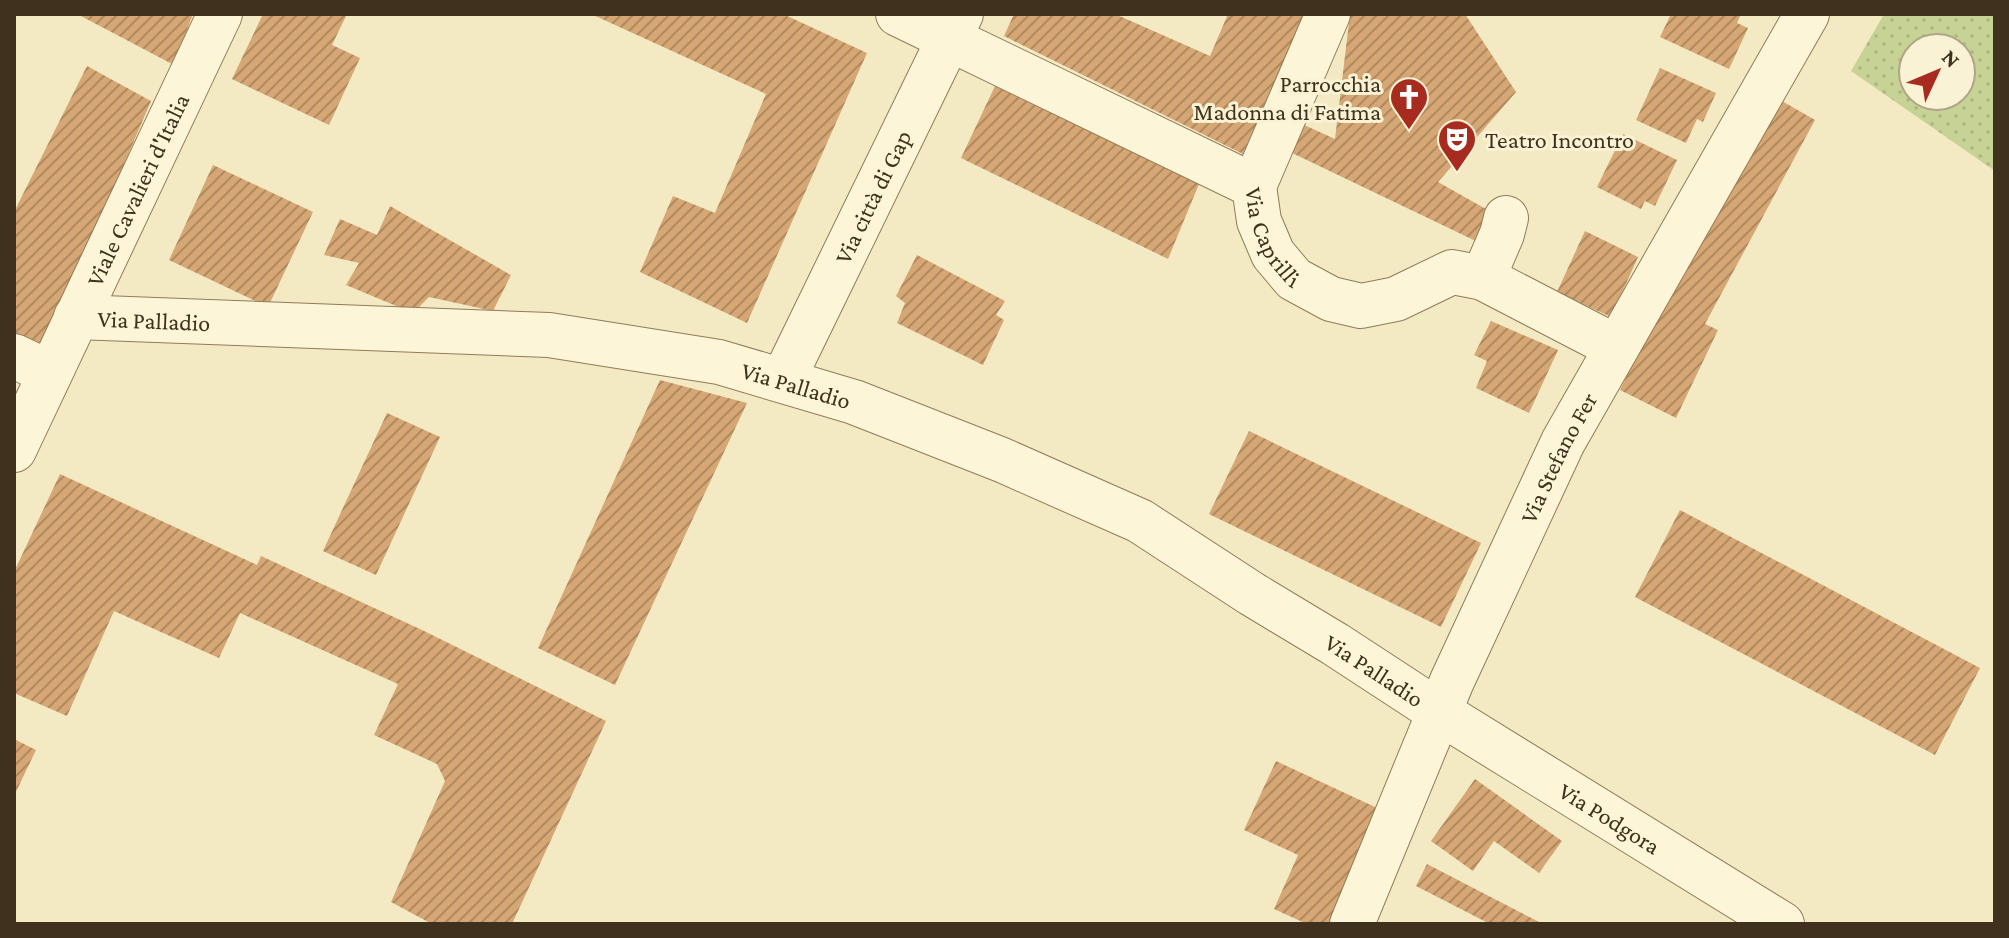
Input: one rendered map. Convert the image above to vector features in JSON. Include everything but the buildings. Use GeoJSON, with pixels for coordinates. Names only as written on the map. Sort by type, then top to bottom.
{"type":"FeatureCollection","features":[{"type":"Feature","properties":{"kind":"street","name":"Viale Cavalieri d'Italia"},"geometry":{"type":"LineString","coordinates":[[14,450],[32,365],[76,317],[220,14]]}},
{"type":"Feature","properties":{"kind":"street","name":"Via Caprilli"},"geometry":{"type":"LineString","coordinates":[[898,14],[955,26],[1254,186],[1259,221],[1273,254],[1276,275],[1294,279],[1331,299],[1361,306],[1396,299],[1452,272],[1483,278],[1616,347]]}},
{"type":"Feature","properties":{"kind":"street"},"geometry":{"type":"LineString","coordinates":[[1254,186],[1328,14]]}},
{"type":"Feature","properties":{"kind":"street","name":"Via Stefano Fer"},"geometry":{"type":"LineString","coordinates":[[1352,924],[1452,681],[1574,447],[1616,347],[1807,14]]}},
{"type":"Feature","properties":{"kind":"street","name":"Via città di Gap"},"geometry":{"type":"LineString","coordinates":[[783,380],[955,26]]}},
{"type":"Feature","properties":{"kind":"street"},"geometry":{"type":"LineString","coordinates":[[1483,278],[1506,218]]}},
{"type":"Feature","properties":{"kind":"street","name":"Via Palladio"},"geometry":{"type":"LineString","coordinates":[[76,317],[549,335],[719,362],[783,380],[854,402],[1002,460],[1140,521],[1439,712]]}},
{"type":"Feature","properties":{"kind":"street","name":"Via Podgora"},"geometry":{"type":"LineString","coordinates":[[1439,712],[1681,844],[1782,924]]}},
{"type":"Feature","properties":{"kind":"green space"},"geometry":{"type":"Polygon","coordinates":[[[1884,14],[1995,14],[1995,171],[1910,112],[1977,112],[1977,32],[1897,32],[1897,103],[1851,71],[1884,14]]]}},
{"type":"Feature","properties":{"kind":"place","name":"Parrocchia Madonna di Fatima"},"geometry":{"type":"Point","coordinates":[1409,131]}},
{"type":"Feature","properties":{"kind":"place","name":"Teatro Incontro"},"geometry":{"type":"Point","coordinates":[1457,173]}}]}
